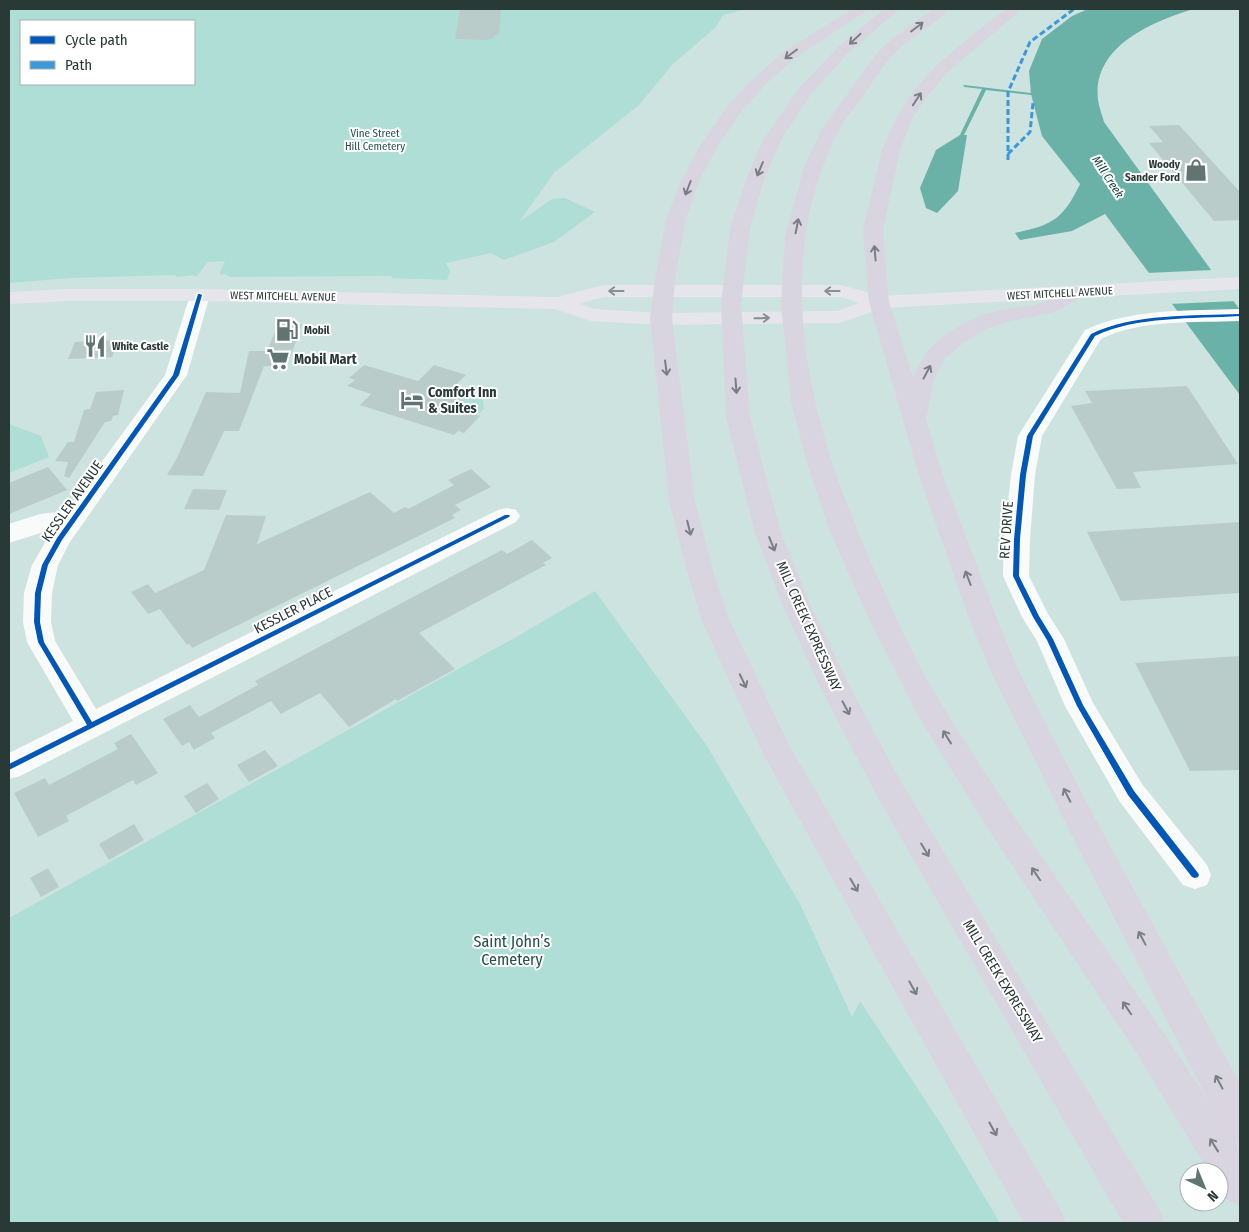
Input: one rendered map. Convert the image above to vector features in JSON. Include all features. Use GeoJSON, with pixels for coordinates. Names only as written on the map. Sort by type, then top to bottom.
{"type":"FeatureCollection","features":[{"type":"Feature","properties":{"kind":"highway"},"geometry":{"type":"LineString","coordinates":[[862,9],[788,56],[759,82],[736,107],[710,144],[691,179],[676,218],[661,319],[682,501],[700,571],[715,619],[777,752],[1046,1223]]}},
{"type":"Feature","properties":{"kind":"highway","name":"MILL CREEK EXPRESSWAY"},"geometry":{"type":"LineString","coordinates":[[893,9],[866,29],[827,66],[806,90],[772,140],[747,202],[740,228],[731,304],[738,417],[768,533],[797,606],[836,687],[888,789],[1145,1223]]}},
{"type":"Feature","properties":{"kind":"highway"},"geometry":{"type":"LineString","coordinates":[[942,9],[897,42],[884,55],[830,130],[813,167],[795,237],[791,306],[802,401],[828,490],[844,534],[879,611],[926,704],[995,814],[1147,1037],[1240,1186]]}},
{"type":"Feature","properties":{"kind":"highway"},"geometry":{"type":"LineString","coordinates":[[1016,9],[971,42],[943,68],[921,92],[904,119],[891,150],[873,230],[879,302],[940,501],[1007,676],[1086,832],[1239,1120],[1240,1126]]}},
{"type":"Feature","properties":{"kind":"highway"},"geometry":{"type":"LineString","coordinates":[[914,418],[923,379],[936,355],[958,336],[986,322],[1048,308],[1076,292]]}},
{"type":"Feature","properties":{"kind":"main road","name":"WEST MITCHELL AVENUE"},"geometry":{"type":"LineString","coordinates":[[557,303],[591,315],[661,319],[840,317],[879,302],[1240,283]]}},
{"type":"Feature","properties":{"kind":"main road","name":"WEST MITCHELL AVENUE"},"geometry":{"type":"LineString","coordinates":[[9,298],[70,295],[200,295],[557,303],[604,291],[842,291],[879,302]]}},
{"type":"Feature","properties":{"kind":"street","name":"KESSLER AVENUE"},"geometry":{"type":"LineString","coordinates":[[91,726],[41,642],[37,622],[38,593],[45,566],[59,539],[176,375],[200,295]]}},
{"type":"Feature","properties":{"kind":"street","name":"REV DRIVE"},"geometry":{"type":"LineString","coordinates":[[1195,875],[1127,785],[1080,706],[1050,639],[1036,617],[1016,576],[1017,539],[1023,475],[1030,436],[1093,335],[1101,329],[1142,321],[1240,315]]}},
{"type":"Feature","properties":{"kind":"street","name":"KESSLER PLACE"},"geometry":{"type":"LineString","coordinates":[[91,726],[507,516]]}},
{"type":"Feature","properties":{"kind":"street"},"geometry":{"type":"LineString","coordinates":[[9,534],[30,524],[49,520],[72,520]]}},
{"type":"Feature","properties":{"kind":"street"},"geometry":{"type":"LineString","coordinates":[[9,767],[91,726]]}},
{"type":"Feature","properties":{"kind":"green space","name":"Vine Street Hill Cemetery"},"geometry":{"type":"Polygon","coordinates":[[[9,9],[747,9],[723,15],[716,27],[673,64],[639,105],[554,173],[519,222],[552,199],[565,198],[595,212],[554,242],[504,260],[491,253],[446,263],[450,271],[447,280],[392,278],[391,276],[230,277],[225,274],[221,275],[220,272],[225,261],[208,262],[196,277],[193,275],[176,277],[176,275],[70,278],[9,283],[9,9]]]}},
{"type":"Feature","properties":{"kind":"green space"},"geometry":{"type":"Polygon","coordinates":[[[465,394],[483,399],[484,409],[477,415],[452,407],[465,394]]]}},
{"type":"Feature","properties":{"kind":"green space"},"geometry":{"type":"Polygon","coordinates":[[[9,424],[41,436],[49,457],[9,473],[9,424]]]}},
{"type":"Feature","properties":{"kind":"green space","name":"Saint John’s Cemetery"},"geometry":{"type":"Polygon","coordinates":[[[595,591],[707,746],[800,904],[852,1017],[860,1001],[941,1124],[1000,1223],[9,1223],[9,918],[516,637],[595,591]]]}},
{"type":"Feature","properties":{"kind":"water","name":"Mill Creek"},"geometry":{"type":"Polygon","coordinates":[[[1088,9],[1193,9],[1143,29],[1115,51],[1105,65],[1099,81],[1098,100],[1104,122],[1240,310],[1240,395],[1105,214],[1072,231],[1020,240],[1015,233],[1039,227],[1055,219],[1068,205],[1080,184],[1042,136],[1031,94],[1029,71],[1042,39],[1072,16],[1088,9]]]}},
{"type":"Feature","properties":{"kind":"water"},"geometry":{"type":"Polygon","coordinates":[[[960,135],[967,135],[958,191],[937,213],[926,208],[920,188],[936,150],[960,135]]]}},
{"type":"Feature","properties":{"kind":"pier"},"geometry":{"type":"Polygon","coordinates":[[[1213,270],[1237,301],[1169,304],[1146,273],[1213,270]]]}},
{"type":"Feature","properties":{"kind":"building"},"geometry":{"type":"Polygon","coordinates":[[[460,9],[501,9],[499,35],[495,35],[494,38],[487,40],[455,39],[460,9]]]}},
{"type":"Feature","properties":{"kind":"building","name":"Woody Sander Ford"},"geometry":{"type":"Polygon","coordinates":[[[1179,125],[1240,192],[1240,220],[1214,221],[1149,143],[1163,142],[1149,126],[1179,125]]]}},
{"type":"Feature","properties":{"kind":"building"},"geometry":{"type":"Polygon","coordinates":[[[278,324],[302,324],[287,367],[264,366],[239,431],[224,431],[203,476],[167,475],[178,456],[206,392],[240,393],[249,351],[267,351],[278,324]]]}},
{"type":"Feature","properties":{"kind":"building","name":"White Castle"},"geometry":{"type":"Polygon","coordinates":[[[119,340],[112,357],[68,359],[75,342],[119,340]]]}},
{"type":"Feature","properties":{"kind":"building","name":"Comfort Inn & Suites"},"geometry":{"type":"Polygon","coordinates":[[[364,365],[418,381],[434,365],[466,375],[450,391],[464,395],[453,406],[480,416],[464,433],[458,431],[454,435],[360,405],[371,394],[347,386],[355,380],[349,378],[364,365]]]}},
{"type":"Feature","properties":{"kind":"building"},"geometry":{"type":"Polygon","coordinates":[[[1187,386],[1238,464],[1133,472],[1141,488],[1117,489],[1071,406],[1092,403],[1085,391],[1187,386]]]}},
{"type":"Feature","properties":{"kind":"building"},"geometry":{"type":"Polygon","coordinates":[[[124,390],[118,415],[113,416],[111,421],[105,422],[69,478],[64,476],[68,462],[55,461],[68,442],[74,442],[84,410],[90,409],[96,392],[124,390]]]}},
{"type":"Feature","properties":{"kind":"building"},"geometry":{"type":"Polygon","coordinates":[[[48,467],[67,490],[9,514],[9,483],[48,467]]]}},
{"type":"Feature","properties":{"kind":"building"},"geometry":{"type":"Polygon","coordinates":[[[471,469],[491,487],[455,505],[461,510],[452,515],[455,518],[192,648],[189,644],[187,645],[160,609],[148,614],[131,592],[148,584],[155,593],[204,570],[226,515],[266,516],[257,544],[370,492],[394,513],[405,507],[408,509],[454,485],[448,480],[471,469]]]}},
{"type":"Feature","properties":{"kind":"building"},"geometry":{"type":"Polygon","coordinates":[[[193,489],[227,490],[219,510],[184,509],[193,489]]]}},
{"type":"Feature","properties":{"kind":"building"},"geometry":{"type":"Polygon","coordinates":[[[1240,522],[1240,593],[1121,601],[1087,532],[1240,522]]]}},
{"type":"Feature","properties":{"kind":"building"},"geometry":{"type":"Polygon","coordinates":[[[532,540],[552,558],[543,563],[546,565],[419,633],[455,669],[397,701],[396,699],[349,727],[320,693],[281,714],[271,701],[211,733],[215,738],[194,750],[189,742],[182,746],[163,719],[190,705],[199,717],[258,685],[255,681],[379,615],[502,550],[507,554],[532,540]]]}},
{"type":"Feature","properties":{"kind":"building"},"geometry":{"type":"Polygon","coordinates":[[[1240,656],[1240,770],[1190,771],[1135,663],[1240,656]]]}},
{"type":"Feature","properties":{"kind":"building"},"geometry":{"type":"Polygon","coordinates":[[[131,734],[158,773],[136,785],[133,780],[66,816],[69,821],[38,837],[14,793],[45,778],[49,785],[118,749],[114,743],[131,734]]]}},
{"type":"Feature","properties":{"kind":"building"},"geometry":{"type":"Polygon","coordinates":[[[265,750],[278,766],[249,782],[237,765],[265,750]]]}},
{"type":"Feature","properties":{"kind":"building"},"geometry":{"type":"Polygon","coordinates":[[[207,783],[219,799],[196,813],[184,796],[207,783]]]}},
{"type":"Feature","properties":{"kind":"building"},"geometry":{"type":"Polygon","coordinates":[[[134,824],[144,840],[109,860],[99,844],[134,824]]]}},
{"type":"Feature","properties":{"kind":"building"},"geometry":{"type":"Polygon","coordinates":[[[48,868],[59,887],[41,897],[30,878],[48,868]]]}},
{"type":"Feature","properties":{"kind":"waterway"},"geometry":{"type":"LineString","coordinates":[[965,86],[1031,94]]}},
{"type":"Feature","properties":{"kind":"waterway"},"geometry":{"type":"LineString","coordinates":[[962,135],[984,89]]}},
{"type":"Feature","properties":{"kind":"marked path"},"geometry":{"type":"LineString","coordinates":[[1008,160],[1008,92],[1030,42],[1074,9]]}},
{"type":"Feature","properties":{"kind":"marked path"},"geometry":{"type":"LineString","coordinates":[[1008,154],[1030,132],[1033,103]]}},
{"type":"Feature","properties":{"kind":"cycle path"},"geometry":{"type":"LineString","coordinates":[[91,726],[41,642],[37,622],[38,593],[45,565],[59,539],[176,375],[200,295]]}},
{"type":"Feature","properties":{"kind":"cycle path"},"geometry":{"type":"LineString","coordinates":[[1195,875],[1131,793],[1080,706],[1050,639],[1036,617],[1016,576],[1017,539],[1023,475],[1030,436],[1093,335],[1105,329],[1142,321],[1240,315]]}},
{"type":"Feature","properties":{"kind":"cycle path"},"geometry":{"type":"LineString","coordinates":[[9,767],[507,516]]}},
{"type":"Feature","properties":{"kind":"place","name":"Woody Sander Ford"},"geometry":{"type":"Point","coordinates":[1196,170]}},
{"type":"Feature","properties":{"kind":"place","name":"Mobil"},"geometry":{"type":"Point","coordinates":[287,330]}},
{"type":"Feature","properties":{"kind":"place","name":"White Castle"},"geometry":{"type":"Point","coordinates":[95,346]}},
{"type":"Feature","properties":{"kind":"place","name":"Mobil Mart"},"geometry":{"type":"Point","coordinates":[278,359]}},
{"type":"Feature","properties":{"kind":"place","name":"Comfort Inn & Suites"},"geometry":{"type":"Point","coordinates":[412,400]}}]}
